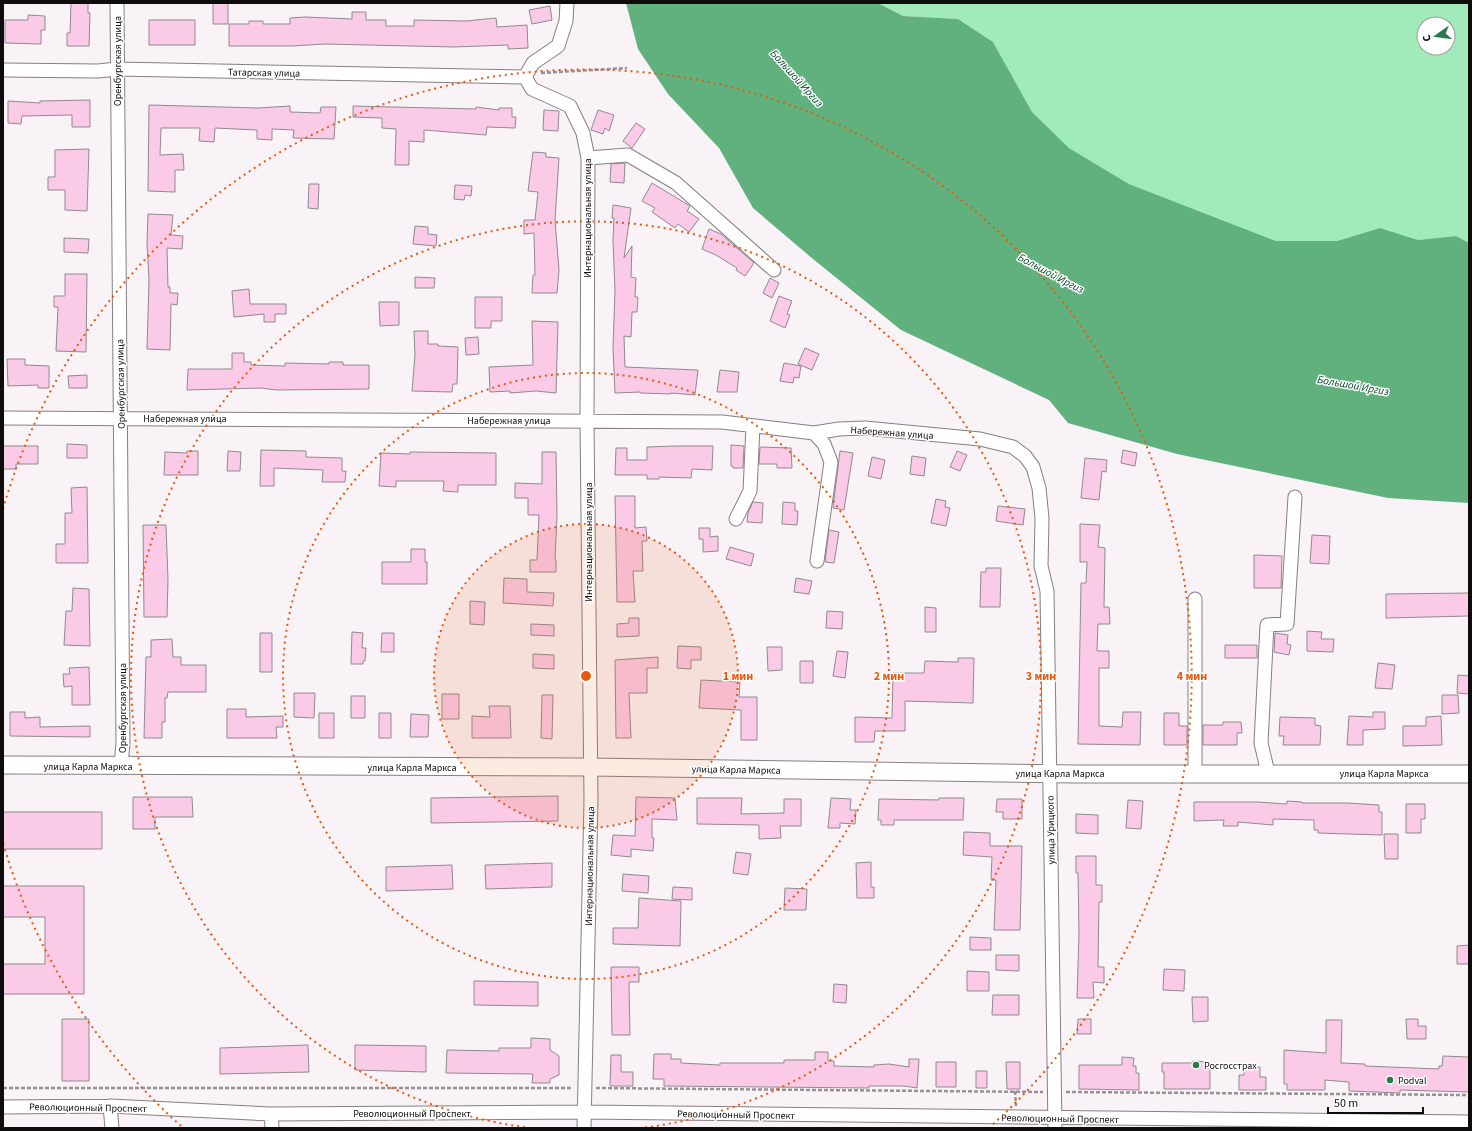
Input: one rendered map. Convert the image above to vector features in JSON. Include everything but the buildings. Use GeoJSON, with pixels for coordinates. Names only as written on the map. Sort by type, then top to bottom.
{"type":"FeatureCollection","features":[{"type":"Feature","properties":{"kind":"main road","name":"улица Карла Маркса"},"geometry":{"type":"LineString","coordinates":[[3,765],[589,767],[1049,773],[1469,774]]}},
{"type":"Feature","properties":{"kind":"street","name":"Оренбургская улица"},"geometry":{"type":"LineString","coordinates":[[117,3],[123,743],[121,766]]}},
{"type":"Feature","properties":{"kind":"street"},"geometry":{"type":"LineString","coordinates":[[525,76],[533,63],[558,46],[566,21],[567,3]]}},
{"type":"Feature","properties":{"kind":"street","name":"Татарская улица"},"geometry":{"type":"LineString","coordinates":[[3,70],[98,71],[117,69],[525,76]]}},
{"type":"Feature","properties":{"kind":"street","name":"Интернациональная улица"},"geometry":{"type":"LineString","coordinates":[[525,76],[532,89],[570,106],[582,133],[588,158],[587,421],[590,807],[584,1128]]}},
{"type":"Feature","properties":{"kind":"street"},"geometry":{"type":"LineString","coordinates":[[588,158],[628,155],[676,183],[774,270]]}},
{"type":"Feature","properties":{"kind":"street","name":"Набережная улица"},"geometry":{"type":"LineString","coordinates":[[3,418],[722,422],[814,433],[839,429],[865,428],[980,439],[1013,447]]}},
{"type":"Feature","properties":{"kind":"street"},"geometry":{"type":"LineString","coordinates":[[736,519],[750,491],[753,426]]}},
{"type":"Feature","properties":{"kind":"street"},"geometry":{"type":"LineString","coordinates":[[814,433],[824,444],[831,462],[817,561]]}},
{"type":"Feature","properties":{"kind":"street","name":"улица Урицкого"},"geometry":{"type":"LineString","coordinates":[[1013,447],[1025,456],[1033,467],[1039,488],[1042,518],[1042,566],[1047,591],[1055,1123]]}},
{"type":"Feature","properties":{"kind":"street"},"geometry":{"type":"LineString","coordinates":[[1268,773],[1261,743],[1267,625],[1287,624],[1295,498]]}},
{"type":"Feature","properties":{"kind":"street"},"geometry":{"type":"LineString","coordinates":[[1195,599],[1195,773]]}},
{"type":"Feature","properties":{"kind":"street"},"geometry":{"type":"LineString","coordinates":[[110,1106],[112,1128]]}},
{"type":"Feature","properties":{"kind":"street","name":"Революционный Проспект"},"geometry":{"type":"LineString","coordinates":[[3,1107],[110,1106],[271,1114],[584,1112],[1055,1123],[1469,1122]]}},
{"type":"Feature","properties":{"kind":"street"},"geometry":{"type":"LineString","coordinates":[[271,1114],[272,1128]]}},
{"type":"Feature","properties":{"kind":"path"},"geometry":{"type":"LineString","coordinates":[[525,76],[562,71],[627,68]]}},
{"type":"Feature","properties":{"kind":"path"},"geometry":{"type":"LineString","coordinates":[[3,1088],[584,1088],[1469,1095]]}},
{"type":"Feature","properties":{"kind":"shaded area"},"geometry":{"type":"Polygon","coordinates":[[[878,3],[1469,3],[1469,243],[1456,236],[1418,240],[1380,228],[1337,241],[1276,241],[1129,184],[1069,148],[1032,112],[993,42],[958,19],[903,16],[878,3]]]}},
{"type":"Feature","properties":{"kind":"water","name":"Большой Иргиз"},"geometry":{"type":"Polygon","coordinates":[[[626,3],[878,3],[903,16],[958,19],[993,42],[1032,112],[1069,148],[1129,184],[1276,241],[1337,241],[1380,228],[1418,240],[1456,236],[1469,243],[1469,503],[1388,498],[1177,454],[1068,423],[1049,400],[901,330],[753,208],[719,148],[668,94],[638,49],[626,3]]]}},
{"type":"Feature","properties":{"kind":"place","name":"Росгосстрах"},"geometry":{"type":"Point","coordinates":[1196,1065]}},
{"type":"Feature","properties":{"kind":"place","name":"Podval"},"geometry":{"type":"Point","coordinates":[1390,1080]}}]}
